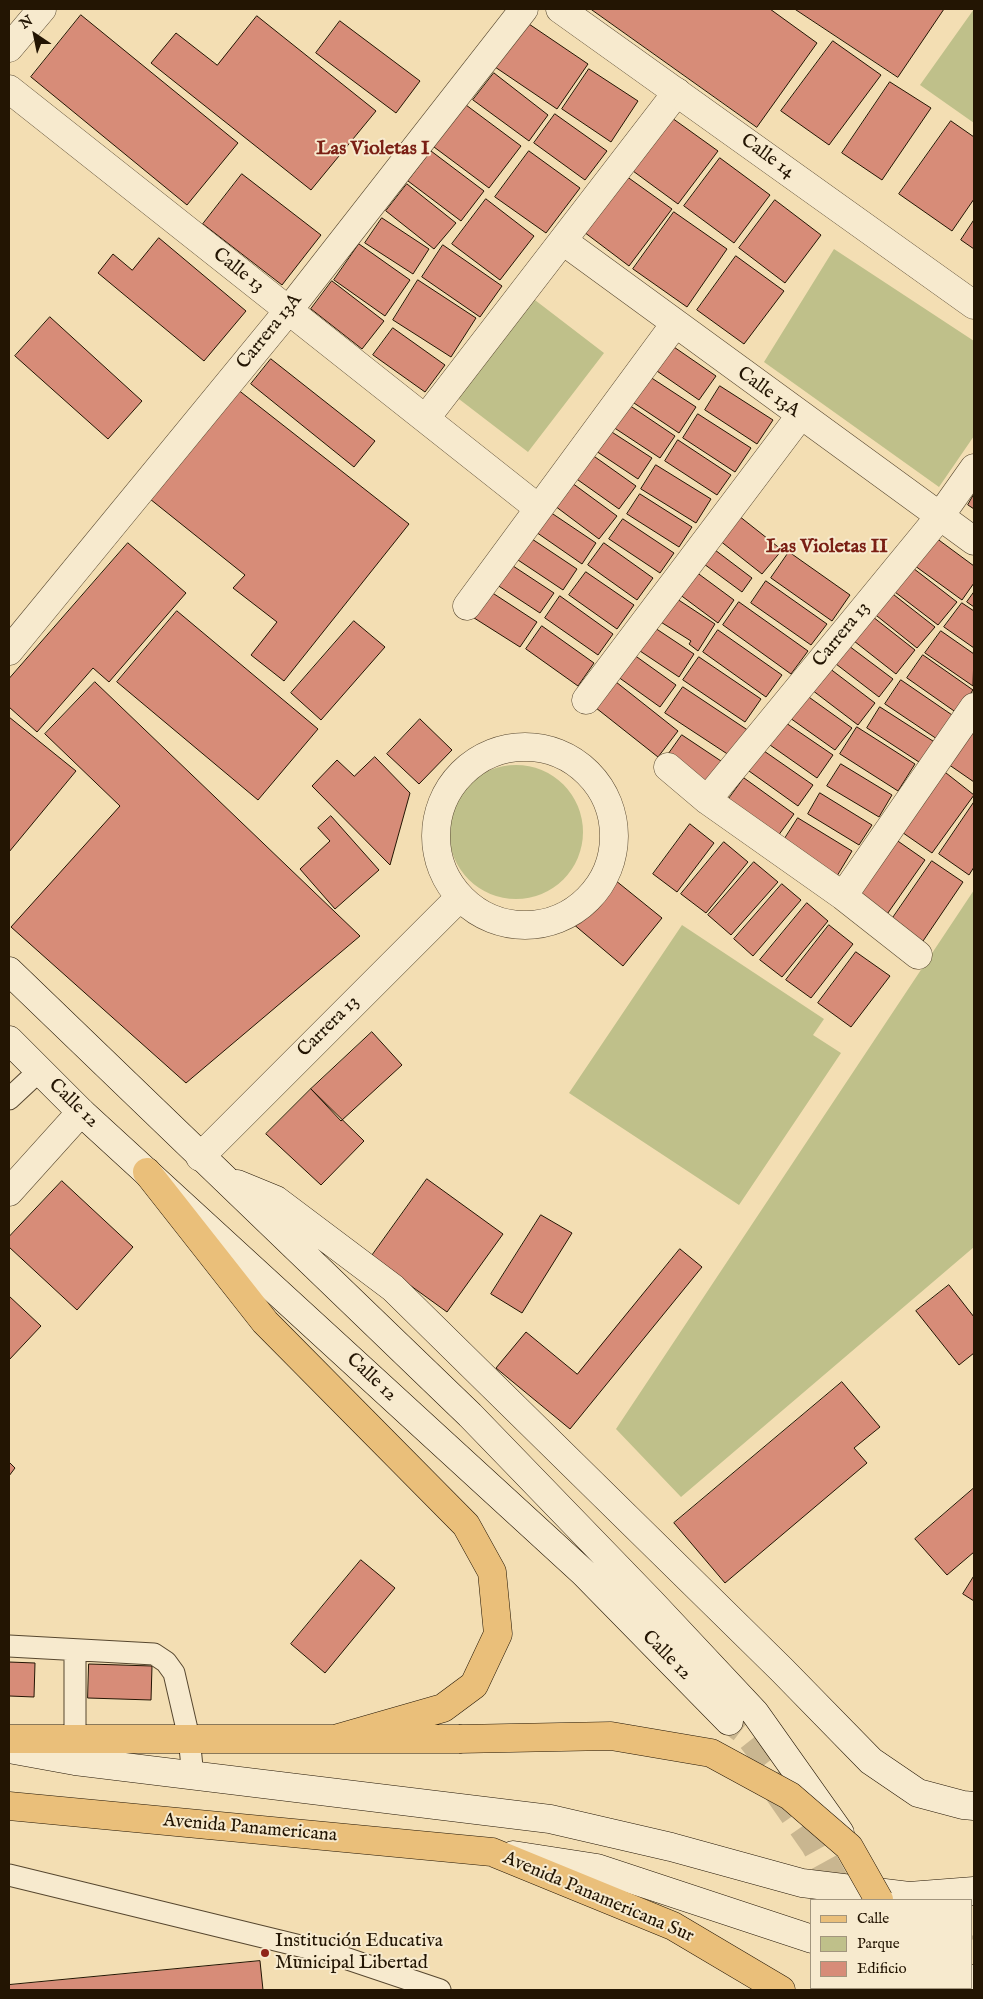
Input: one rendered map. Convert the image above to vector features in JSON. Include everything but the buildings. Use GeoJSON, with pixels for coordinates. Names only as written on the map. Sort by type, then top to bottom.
{"type":"FeatureCollection","features":[{"type":"Feature","properties":{"kind":"main road"},"geometry":{"type":"LineString","coordinates":[[147,1172],[265,1322],[466,1525],[492,1572],[498,1634],[474,1685],[443,1708],[335,1739]]}},
{"type":"Feature","properties":{"kind":"main road"},"geometry":{"type":"LineString","coordinates":[[9,1739],[75,1749],[190,1738],[459,1739],[611,1736],[711,1753],[790,1796],[849,1847],[879,1899]]}},
{"type":"Feature","properties":{"kind":"main road","name":"Avenida Panamericana"},"geometry":{"type":"LineString","coordinates":[[9,1806],[492,1852]]}},
{"type":"Feature","properties":{"kind":"main road","name":"Avenida Panamericana Sur"},"geometry":{"type":"LineString","coordinates":[[492,1852],[672,1926],[781,1990]]}},
{"type":"Feature","properties":{"kind":"street"},"geometry":{"type":"LineString","coordinates":[[9,48],[42,9]]}},
{"type":"Feature","properties":{"kind":"street","name":"Carrera 13A"},"geometry":{"type":"LineString","coordinates":[[9,651],[288,311],[524,9]]}},
{"type":"Feature","properties":{"kind":"street","name":"Calle 14"},"geometry":{"type":"LineString","coordinates":[[560,9],[974,305]]}},
{"type":"Feature","properties":{"kind":"street","name":"Calle 13"},"geometry":{"type":"LineString","coordinates":[[9,89],[538,508]]}},
{"type":"Feature","properties":{"kind":"street"},"geometry":{"type":"LineString","coordinates":[[426,418],[677,92]]}},
{"type":"Feature","properties":{"kind":"street","name":"Calle 13A"},"geometry":{"type":"LineString","coordinates":[[563,241],[674,325],[974,541]]}},
{"type":"Feature","properties":{"kind":"street"},"geometry":{"type":"LineString","coordinates":[[467,606],[674,325]]}},
{"type":"Feature","properties":{"kind":"street"},"geometry":{"type":"LineString","coordinates":[[586,700],[800,416]]}},
{"type":"Feature","properties":{"kind":"street","name":"Carrera 13"},"geometry":{"type":"LineString","coordinates":[[707,800],[940,516],[974,468]]}},
{"type":"Feature","properties":{"kind":"street"},"geometry":{"type":"LineString","coordinates":[[843,896],[974,707]]}},
{"type":"Feature","properties":{"kind":"street"},"geometry":{"type":"LineString","coordinates":[[536,746],[566,755],[591,774],[608,800],[616,831],[611,862],[597,890],[574,911],[545,924],[514,926],[484,917],[459,898],[441,872],[434,841],[439,810],[452,782],[476,760],[505,748],[536,746]]}},
{"type":"Feature","properties":{"kind":"street"},"geometry":{"type":"LineString","coordinates":[[668,767],[707,800],[843,896],[918,955]]}},
{"type":"Feature","properties":{"kind":"street","name":"Carrera 13"},"geometry":{"type":"LineString","coordinates":[[200,1157],[459,898]]}},
{"type":"Feature","properties":{"kind":"street"},"geometry":{"type":"LineString","coordinates":[[9,971],[470,1415],[755,1712],[849,1847]]}},
{"type":"Feature","properties":{"kind":"street","name":"Calle 12"},"geometry":{"type":"LineString","coordinates":[[9,1040],[81,1112],[584,1573],[729,1721]]}},
{"type":"Feature","properties":{"kind":"street"},"geometry":{"type":"LineString","coordinates":[[9,1192],[81,1112]]}},
{"type":"Feature","properties":{"kind":"street"},"geometry":{"type":"LineString","coordinates":[[223,1178],[276,1200],[393,1288],[782,1670],[870,1761],[918,1793],[963,1805],[974,1806]]}},
{"type":"Feature","properties":{"kind":"street"},"geometry":{"type":"LineString","coordinates":[[9,1749],[75,1749],[193,1776],[550,1819],[670,1847],[802,1883],[909,1896],[974,1891]]}},
{"type":"Feature","properties":{"kind":"street"},"geometry":{"type":"LineString","coordinates":[[492,1852],[596,1868],[810,1938]]}},
{"type":"Feature","properties":{"kind":"lane"},"geometry":{"type":"LineString","coordinates":[[9,1099],[39,1070]]}},
{"type":"Feature","properties":{"kind":"lane"},"geometry":{"type":"LineString","coordinates":[[9,1646],[154,1654],[166,1662],[174,1673],[190,1738],[193,1776]]}},
{"type":"Feature","properties":{"kind":"lane"},"geometry":{"type":"LineString","coordinates":[[75,1650],[75,1749]]}},
{"type":"Feature","properties":{"kind":"lane"},"geometry":{"type":"LineString","coordinates":[[9,1875],[333,1954],[440,1990]]}},
{"type":"Feature","properties":{"kind":"green space"},"geometry":{"type":"Polygon","coordinates":[[[974,9],[974,123],[920,85],[974,9]]]}},
{"type":"Feature","properties":{"kind":"green space"},"geometry":{"type":"Polygon","coordinates":[[[834,249],[974,341],[974,436],[939,487],[764,362],[834,249]]]}},
{"type":"Feature","properties":{"kind":"green space"},"geometry":{"type":"Polygon","coordinates":[[[531,297],[604,353],[528,452],[455,396],[531,297]]]}},
{"type":"Feature","properties":{"kind":"green space"},"geometry":{"type":"Polygon","coordinates":[[[516,765],[541,771],[563,785],[577,807],[583,832],[577,857],[563,879],[541,893],[516,899],[491,893],[469,879],[455,857],[449,832],[455,807],[469,785],[491,771],[516,765]]]}},
{"type":"Feature","properties":{"kind":"green space"},"geometry":{"type":"Polygon","coordinates":[[[974,890],[974,1247],[681,1497],[616,1429],[974,890]]]}},
{"type":"Feature","properties":{"kind":"green space"},"geometry":{"type":"Polygon","coordinates":[[[682,925],[824,1019],[813,1035],[841,1053],[739,1205],[569,1093],[682,925]]]}},
{"type":"Feature","properties":{"kind":"tunnel"},"geometry":{"type":"LineString","coordinates":[[720,1712],[746,1732],[802,1803]]}},
{"type":"Feature","properties":{"kind":"tunnel"},"geometry":{"type":"LineString","coordinates":[[778,1792],[815,1845],[844,1899]]}},
{"type":"Feature","properties":{"kind":"place","name":"Institución Educativa Municipal Libertad"},"geometry":{"type":"Point","coordinates":[265,1953]}},
{"type":"Feature","properties":{"kind":"district","name":"Las Violetas I"},"geometry":{"type":"Point","coordinates":[373,150]}},
{"type":"Feature","properties":{"kind":"district","name":"Las Violetas II"},"geometry":{"type":"Point","coordinates":[827,548]}}]}
